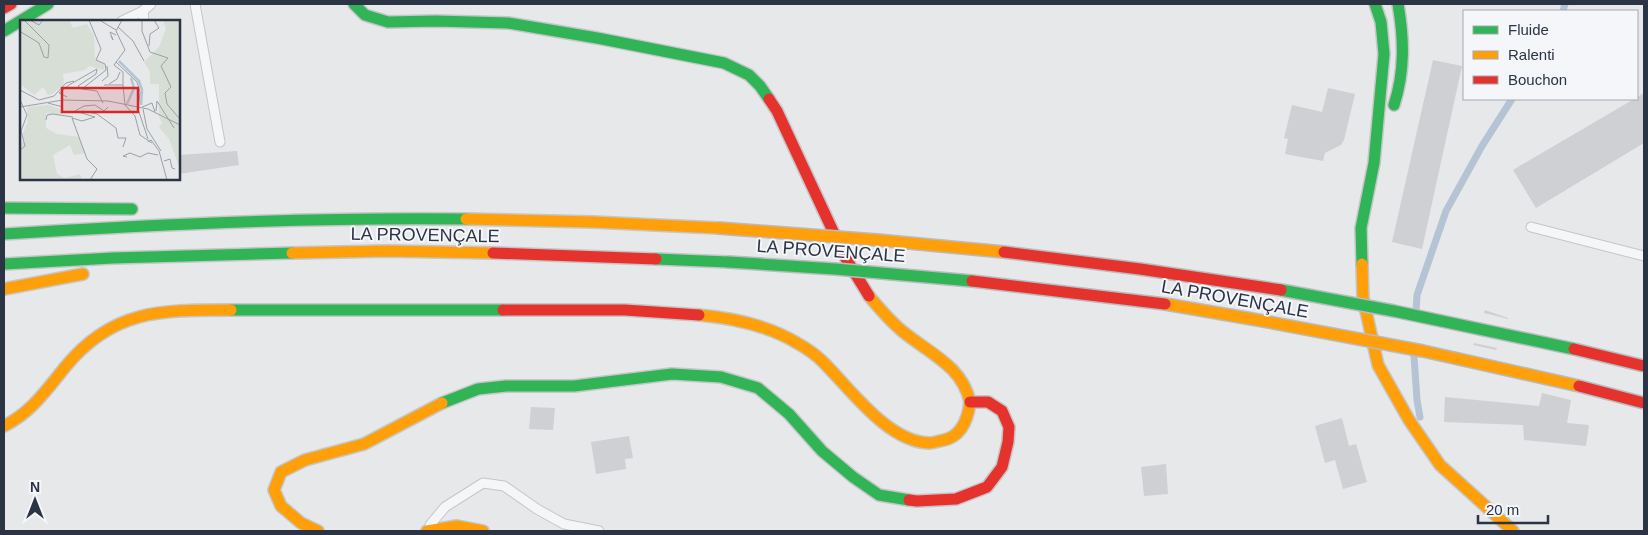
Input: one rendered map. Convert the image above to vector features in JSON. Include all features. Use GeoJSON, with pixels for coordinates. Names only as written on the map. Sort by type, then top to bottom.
{"type":"FeatureCollection","features":[{"type":"Feature","properties":{"kind":"main road"},"geometry":{"type":"LineString","coordinates":[[4,8],[11,4]]}},
{"type":"Feature","properties":{"kind":"main road"},"geometry":{"type":"LineString","coordinates":[[22,20],[48,4]]}},
{"type":"Feature","properties":{"kind":"main road"},"geometry":{"type":"LineString","coordinates":[[4,426],[10,419],[25,412],[42,396],[80,349],[98,333],[126,320],[141,316],[168,311],[208,309],[606,310],[655,311],[703,316],[754,324],[787,337],[818,358],[872,414],[904,436],[918,441],[936,443],[957,433],[966,422],[970,402],[967,389],[954,370],[902,331],[884,314],[865,291],[845,257],[777,110],[760,86],[748,75],[724,63],[508,23],[437,17],[388,22],[365,15],[354,4]]}},
{"type":"Feature","properties":{"kind":"main road"},"geometry":{"type":"LineString","coordinates":[[1375,4],[1381,22],[1384,54],[1374,163],[1361,228],[1363,298],[1378,365],[1409,420],[1440,465],[1512,531]]}},
{"type":"Feature","properties":{"kind":"main road"},"geometry":{"type":"LineString","coordinates":[[1374,163],[1399,92],[1403,61],[1402,22],[1398,4]]}},
{"type":"Feature","properties":{"kind":"main road"},"geometry":{"type":"LineString","coordinates":[[4,31],[20,21]]}},
{"type":"Feature","properties":{"kind":"main road"},"geometry":{"type":"LineString","coordinates":[[4,208],[145,209]]}},
{"type":"Feature","properties":{"kind":"main road"},"geometry":{"type":"LineString","coordinates":[[223,211],[356,220]]}},
{"type":"Feature","properties":{"kind":"main road","name":"LA PROVENÇALE"},"geometry":{"type":"LineString","coordinates":[[4,234],[85,228],[356,220],[461,219],[574,221],[718,228],[910,242],[1142,269],[1352,304],[1429,318],[1644,366]]}},
{"type":"Feature","properties":{"kind":"main road","name":"LA PROVENÇALE"},"geometry":{"type":"LineString","coordinates":[[4,264],[187,255],[387,251],[578,255],[728,262],[913,275],[1155,303],[1246,318],[1428,352],[1644,402]]}},
{"type":"Feature","properties":{"kind":"main road"},"geometry":{"type":"LineString","coordinates":[[4,290],[187,255]]}},
{"type":"Feature","properties":{"kind":"main road"},"geometry":{"type":"LineString","coordinates":[[318,531],[301,523],[281,506],[274,490],[281,472],[305,460],[364,444],[453,398],[478,389],[506,386],[574,386],[672,374],[721,378],[758,388],[789,414],[822,451],[853,478],[879,495],[917,501],[956,499],[987,487],[1002,467],[1008,442],[1009,426],[1002,411],[988,402],[970,402]]}},
{"type":"Feature","properties":{"kind":"main road"},"geometry":{"type":"LineString","coordinates":[[427,531],[457,526],[483,531]]}},
{"type":"Feature","properties":{"kind":"lane"},"geometry":{"type":"LineString","coordinates":[[124,20],[151,4]]}},
{"type":"Feature","properties":{"kind":"lane"},"geometry":{"type":"LineString","coordinates":[[195,4],[220,142]]}},
{"type":"Feature","properties":{"kind":"lane"},"geometry":{"type":"LineString","coordinates":[[142,11],[144,20]]}},
{"type":"Feature","properties":{"kind":"lane"},"geometry":{"type":"LineString","coordinates":[[1531,227],[1644,256]]}},
{"type":"Feature","properties":{"kind":"lane"},"geometry":{"type":"LineString","coordinates":[[427,531],[445,507],[483,483],[504,486],[537,509],[564,524],[599,531]]}},
{"type":"Feature","properties":{"kind":"building"},"geometry":{"type":"Polygon","coordinates":[[[1433,60],[1462,66],[1422,249],[1392,242],[1433,60]]]}},
{"type":"Feature","properties":{"kind":"building"},"geometry":{"type":"Polygon","coordinates":[[[1328,88],[1355,94],[1344,140],[1341,145],[1325,153],[1323,161],[1285,154],[1288,139],[1284,138],[1292,105],[1322,112],[1328,88]]]}},
{"type":"Feature","properties":{"kind":"building"},"geometry":{"type":"Polygon","coordinates":[[[1644,93],[1644,143],[1536,208],[1513,170],[1632,100],[1638,100],[1638,96],[1644,93]]]}},
{"type":"Feature","properties":{"kind":"building"},"geometry":{"type":"Polygon","coordinates":[[[237,151],[239,165],[180,174],[180,155],[237,151]]]}},
{"type":"Feature","properties":{"kind":"building"},"geometry":{"type":"Polygon","coordinates":[[[1485,310],[1508,318],[1508,319],[1484,313],[1485,310]]]}},
{"type":"Feature","properties":{"kind":"building"},"geometry":{"type":"Polygon","coordinates":[[[1474,343],[1497,348],[1496,350],[1473,345],[1474,343]]]}},
{"type":"Feature","properties":{"kind":"building"},"geometry":{"type":"Polygon","coordinates":[[[1542,393],[1571,400],[1567,423],[1589,425],[1586,446],[1524,440],[1523,425],[1444,422],[1445,397],[1539,406],[1542,393]]]}},
{"type":"Feature","properties":{"kind":"building"},"geometry":{"type":"Polygon","coordinates":[[[531,407],[555,408],[553,430],[529,429],[531,407]]]}},
{"type":"Feature","properties":{"kind":"building"},"geometry":{"type":"Polygon","coordinates":[[[1342,418],[1349,446],[1356,444],[1367,482],[1343,489],[1335,460],[1325,463],[1315,426],[1342,418]]]}},
{"type":"Feature","properties":{"kind":"building"},"geometry":{"type":"Polygon","coordinates":[[[629,436],[633,458],[625,459],[626,469],[596,474],[591,442],[629,436]]]}},
{"type":"Feature","properties":{"kind":"building"},"geometry":{"type":"Polygon","coordinates":[[[1166,464],[1168,494],[1144,496],[1141,467],[1166,464]]]}},
{"type":"Feature","properties":{"kind":"waterway"},"geometry":{"type":"LineString","coordinates":[[1563,10],[1565,4]]}},
{"type":"Feature","properties":{"kind":"waterway"},"geometry":{"type":"LineString","coordinates":[[1416,311],[1417,295],[1446,211],[1482,146],[1511,100]]}},
{"type":"Feature","properties":{"kind":"waterway"},"geometry":{"type":"LineString","coordinates":[[1414,356],[1420,417]]}},
{"type":"Feature","properties":{"kind":"traffic: fast"},"geometry":{"type":"LineString","coordinates":[[22,20],[48,4]]}},
{"type":"Feature","properties":{"kind":"traffic: fast"},"geometry":{"type":"LineString","coordinates":[[354,4],[365,15],[388,22],[508,23],[724,63],[749,75],[769,99]]}},
{"type":"Feature","properties":{"kind":"traffic: fast"},"geometry":{"type":"LineString","coordinates":[[1362,264],[1361,228],[1374,163],[1384,54],[1381,22],[1375,4]]}},
{"type":"Feature","properties":{"kind":"traffic: fast"},"geometry":{"type":"LineString","coordinates":[[1394,105],[1402,67],[1398,4]]}},
{"type":"Feature","properties":{"kind":"traffic: fast"},"geometry":{"type":"LineString","coordinates":[[4,31],[20,21]]}},
{"type":"Feature","properties":{"kind":"traffic: fast"},"geometry":{"type":"LineString","coordinates":[[4,208],[132,209]]}},
{"type":"Feature","properties":{"kind":"traffic: fast"},"geometry":{"type":"LineString","coordinates":[[4,234],[235,222],[350,219],[466,219]]}},
{"type":"Feature","properties":{"kind":"traffic: fast"},"geometry":{"type":"LineString","coordinates":[[4,264],[113,258],[292,253]]}},
{"type":"Feature","properties":{"kind":"traffic: fast"},"geometry":{"type":"LineString","coordinates":[[656,259],[728,262]]}},
{"type":"Feature","properties":{"kind":"traffic: fast"},"geometry":{"type":"LineString","coordinates":[[728,262],[972,281]]}},
{"type":"Feature","properties":{"kind":"traffic: fast"},"geometry":{"type":"LineString","coordinates":[[1281,290],[1394,311],[1574,349]]}},
{"type":"Feature","properties":{"kind":"traffic: fast"},"geometry":{"type":"LineString","coordinates":[[231,310],[503,310]]}},
{"type":"Feature","properties":{"kind":"traffic: fast"},"geometry":{"type":"LineString","coordinates":[[442,403],[478,389],[506,386],[574,386],[672,374],[721,377],[758,388],[789,414],[822,451],[853,477],[879,495],[909,500]]}},
{"type":"Feature","properties":{"kind":"traffic: slow"},"geometry":{"type":"LineString","coordinates":[[466,219],[593,222],[718,228]]}},
{"type":"Feature","properties":{"kind":"traffic: slow"},"geometry":{"type":"LineString","coordinates":[[718,228],[1004,252]]}},
{"type":"Feature","properties":{"kind":"traffic: slow"},"geometry":{"type":"LineString","coordinates":[[292,253],[387,251],[493,253]]}},
{"type":"Feature","properties":{"kind":"traffic: slow"},"geometry":{"type":"LineString","coordinates":[[1362,264],[1363,298],[1378,365],[1409,420],[1440,465],[1513,531]]}},
{"type":"Feature","properties":{"kind":"traffic: slow"},"geometry":{"type":"LineString","coordinates":[[4,289],[83,274]]}},
{"type":"Feature","properties":{"kind":"traffic: slow"},"geometry":{"type":"LineString","coordinates":[[869,296],[897,326],[952,369],[960,378],[970,402]]}},
{"type":"Feature","properties":{"kind":"traffic: slow"},"geometry":{"type":"LineString","coordinates":[[1165,304],[1423,351],[1579,386]]}},
{"type":"Feature","properties":{"kind":"traffic: slow"},"geometry":{"type":"LineString","coordinates":[[4,426],[31,407],[84,347],[102,333],[121,323],[161,313],[231,310]]}},
{"type":"Feature","properties":{"kind":"traffic: slow"},"geometry":{"type":"LineString","coordinates":[[699,315],[750,323],[774,331],[800,345],[819,358],[884,423],[898,433],[913,440],[931,443],[955,435],[966,420],[970,402]]}},
{"type":"Feature","properties":{"kind":"traffic: slow"},"geometry":{"type":"LineString","coordinates":[[318,531],[301,523],[281,506],[274,490],[281,472],[305,460],[364,444],[442,403]]}},
{"type":"Feature","properties":{"kind":"traffic: slow"},"geometry":{"type":"LineString","coordinates":[[427,531],[457,526],[483,531]]}},
{"type":"Feature","properties":{"kind":"traffic: jam"},"geometry":{"type":"LineString","coordinates":[[4,8],[11,4]]}},
{"type":"Feature","properties":{"kind":"traffic: jam"},"geometry":{"type":"LineString","coordinates":[[769,99],[777,111],[845,257],[869,296]]}},
{"type":"Feature","properties":{"kind":"traffic: jam"},"geometry":{"type":"LineString","coordinates":[[1004,252],[1140,269],[1281,290]]}},
{"type":"Feature","properties":{"kind":"traffic: jam"},"geometry":{"type":"LineString","coordinates":[[493,253],[656,259]]}},
{"type":"Feature","properties":{"kind":"traffic: jam"},"geometry":{"type":"LineString","coordinates":[[972,281],[1165,304]]}},
{"type":"Feature","properties":{"kind":"traffic: jam"},"geometry":{"type":"LineString","coordinates":[[503,310],[625,310],[699,315]]}},
{"type":"Feature","properties":{"kind":"traffic: jam"},"geometry":{"type":"LineString","coordinates":[[1574,349],[1644,366]]}},
{"type":"Feature","properties":{"kind":"traffic: jam"},"geometry":{"type":"LineString","coordinates":[[1579,386],[1644,403]]}},
{"type":"Feature","properties":{"kind":"traffic: jam"},"geometry":{"type":"LineString","coordinates":[[909,500],[956,499],[987,487],[1002,467],[1008,442],[1009,427],[1002,411],[988,402],[970,402]]}}]}
